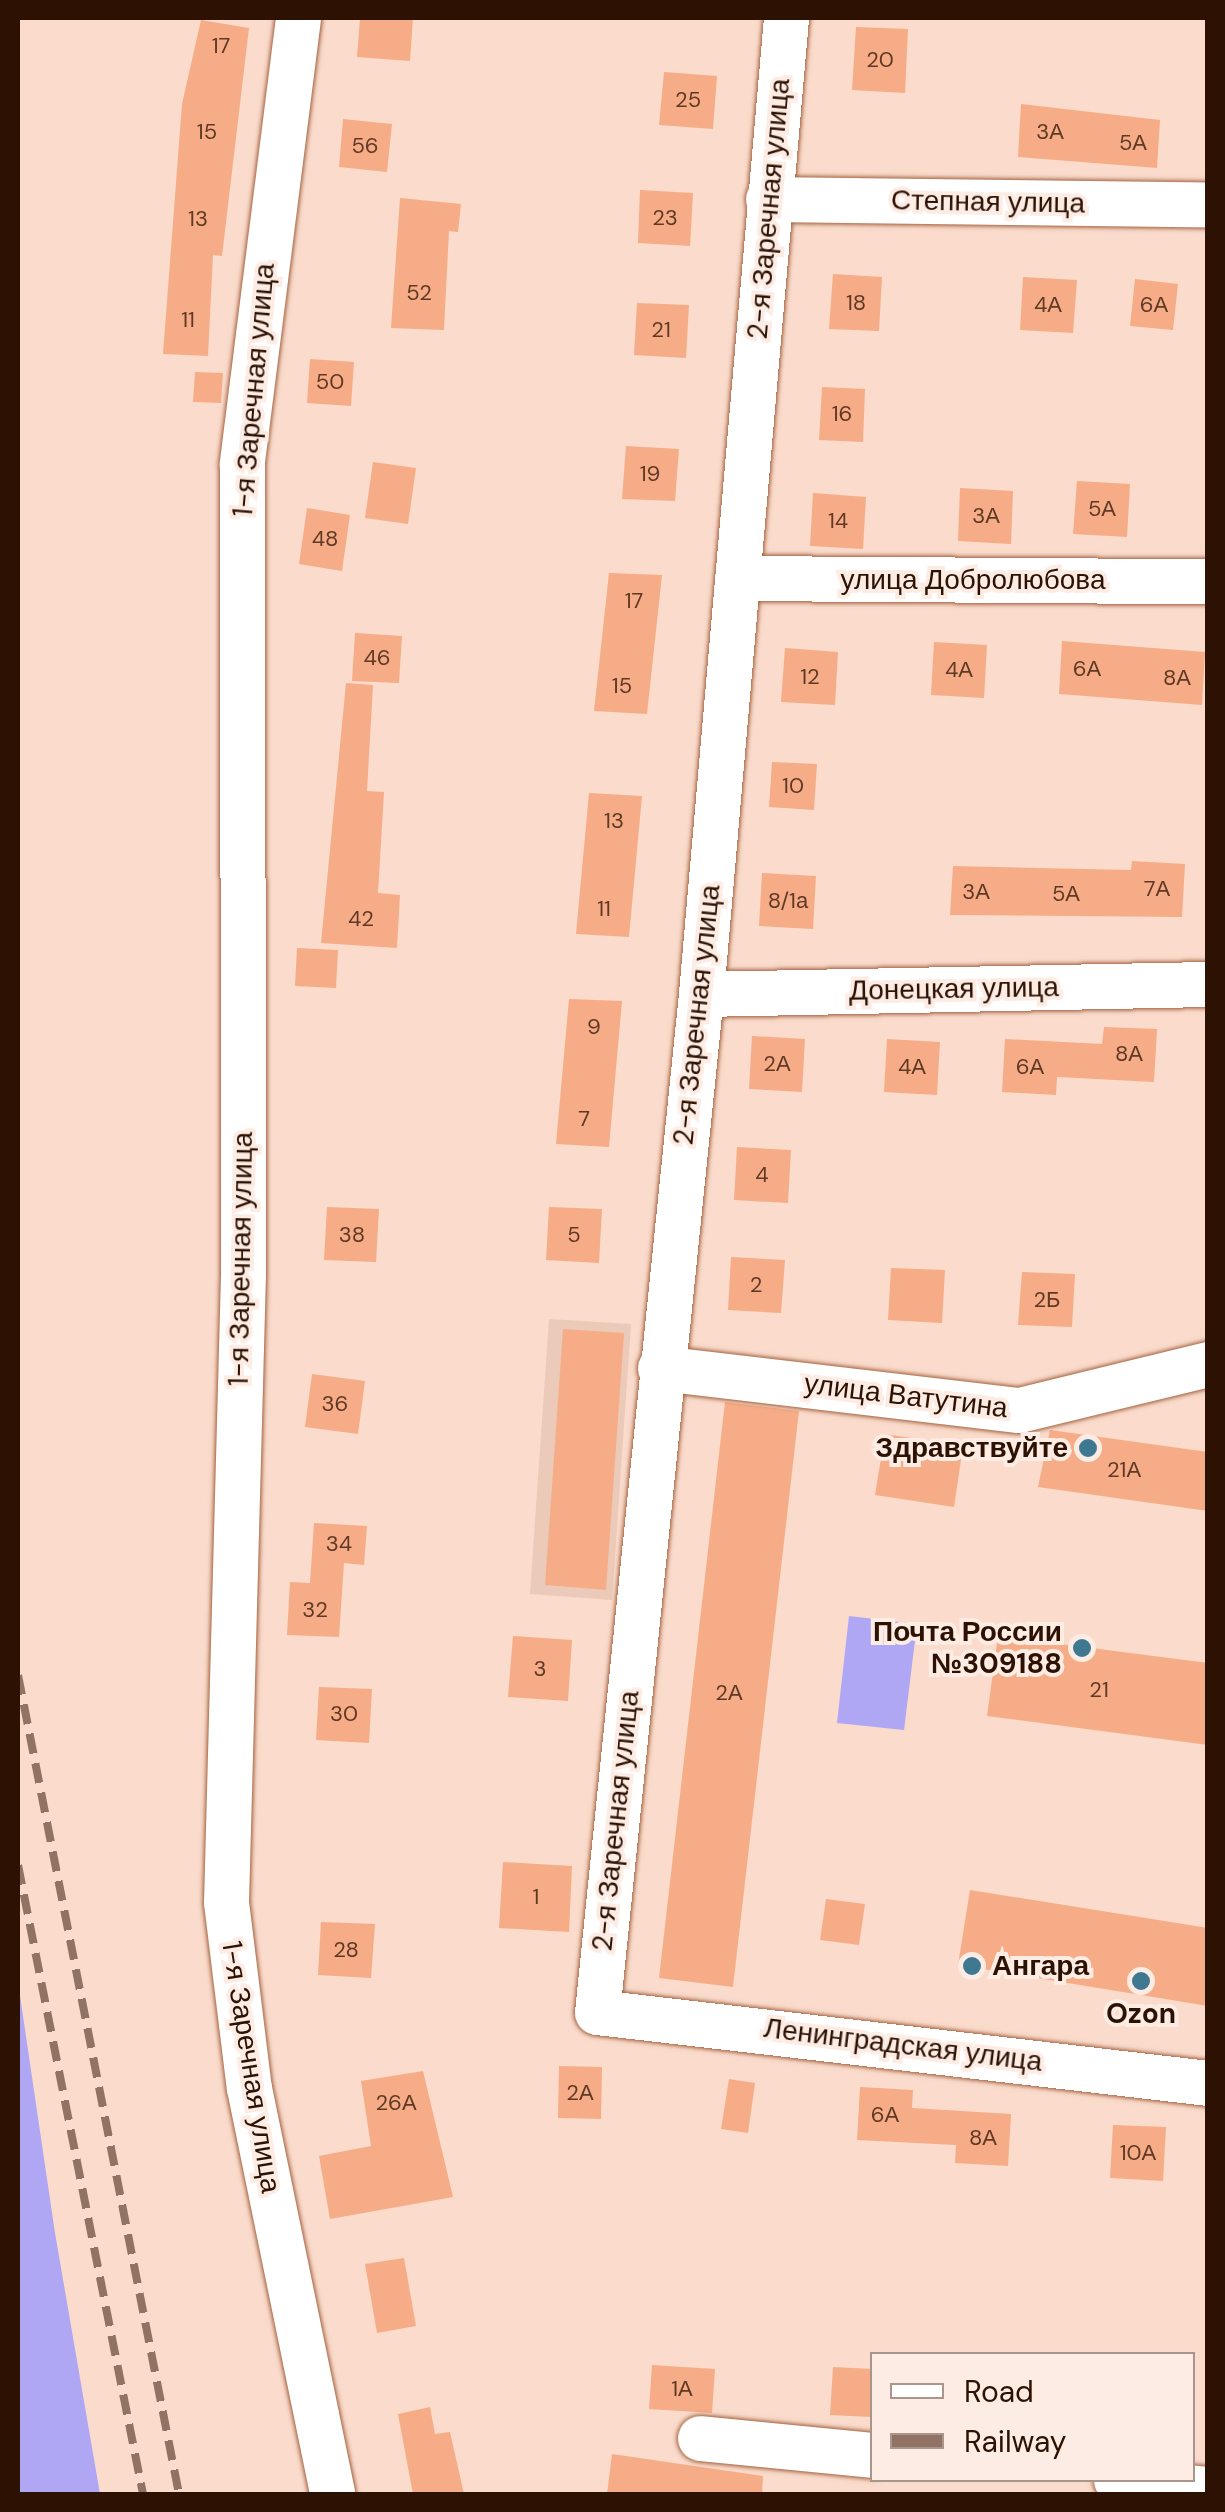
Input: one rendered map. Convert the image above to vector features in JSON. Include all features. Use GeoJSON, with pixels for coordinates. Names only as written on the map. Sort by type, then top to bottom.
{"type":"FeatureCollection","features":[{"type":"Feature","properties":{"kind":"street","name":"1-я Заречная улица"},"geometry":{"type":"LineString","coordinates":[[298,18],[242,464],[243,1274],[226,1902],[249,2088],[332,2494]]}},
{"type":"Feature","properties":{"kind":"street","name":"2-я Заречная улица"},"geometry":{"type":"LineString","coordinates":[[598,2012],[660,1368],[701,994],[786,18]]}},
{"type":"Feature","properties":{"kind":"street","name":"Степная улица"},"geometry":{"type":"LineString","coordinates":[[768,199],[1208,204]]}},
{"type":"Feature","properties":{"kind":"street","name":"улица Добролюбова"},"geometry":{"type":"LineString","coordinates":[[738,578],[1208,582]]}},
{"type":"Feature","properties":{"kind":"street","name":"Донецкая улица"},"geometry":{"type":"LineString","coordinates":[[701,994],[1208,984]]}},
{"type":"Feature","properties":{"kind":"street","name":"улица Ватутина"},"geometry":{"type":"LineString","coordinates":[[660,1368],[1018,1410],[1208,1364]]}},
{"type":"Feature","properties":{"kind":"street","name":"Ленинградская улица"},"geometry":{"type":"LineString","coordinates":[[598,2012],[1208,2083]]}},
{"type":"Feature","properties":{"kind":"street"},"geometry":{"type":"LineString","coordinates":[[700,2438],[870,2455]]}},
{"type":"Feature","properties":{"kind":"street"},"geometry":{"type":"LineString","coordinates":[[1139,2482],[1208,2488]]}},
{"type":"Feature","properties":{"kind":"shaded area"},"geometry":{"type":"Polygon","coordinates":[[[549,1319],[631,1324],[612,1600],[530,1594],[549,1319]]]}},
{"type":"Feature","properties":{"kind":"shaded area"},"geometry":{"type":"Polygon","coordinates":[[[849,1616],[917,1624],[904,1730],[837,1723],[849,1616]]]}},
{"type":"Feature","properties":{"kind":"shaded area"},"geometry":{"type":"Polygon","coordinates":[[[18,1982],[55,2233],[100,2494],[18,2494],[18,1982]]]}},
{"type":"Feature","properties":{"kind":"building"},"geometry":{"type":"Polygon","coordinates":[[[360,18],[413,18],[410,61],[357,57],[360,18]]]}},
{"type":"Feature","properties":{"kind":"building"},"geometry":{"type":"Polygon","coordinates":[[[201,20],[249,28],[222,256],[213,255],[208,356],[163,354],[182,104],[201,20]]]}},
{"type":"Feature","properties":{"kind":"building"},"geometry":{"type":"Polygon","coordinates":[[[856,27],[908,29],[905,93],[852,90],[856,27]]]}},
{"type":"Feature","properties":{"kind":"building"},"geometry":{"type":"Polygon","coordinates":[[[664,72],[717,76],[713,129],[659,125],[664,72]]]}},
{"type":"Feature","properties":{"kind":"building"},"geometry":{"type":"Polygon","coordinates":[[[1021,104],[1160,120],[1157,168],[1018,157],[1021,104]]]}},
{"type":"Feature","properties":{"kind":"building"},"geometry":{"type":"Polygon","coordinates":[[[343,119],[392,124],[387,172],[339,167],[343,119]]]}},
{"type":"Feature","properties":{"kind":"building"},"geometry":{"type":"Polygon","coordinates":[[[640,190],[693,193],[690,246],[638,243],[640,190]]]}},
{"type":"Feature","properties":{"kind":"building"},"geometry":{"type":"Polygon","coordinates":[[[400,198],[461,204],[458,232],[449,231],[444,330],[391,328],[400,198]]]}},
{"type":"Feature","properties":{"kind":"building"},"geometry":{"type":"Polygon","coordinates":[[[833,274],[882,277],[879,331],[829,329],[833,274]]]}},
{"type":"Feature","properties":{"kind":"building"},"geometry":{"type":"Polygon","coordinates":[[[1023,277],[1077,280],[1073,333],[1020,330],[1023,277]]]}},
{"type":"Feature","properties":{"kind":"building"},"geometry":{"type":"Polygon","coordinates":[[[1135,279],[1178,284],[1173,330],[1130,326],[1135,279]]]}},
{"type":"Feature","properties":{"kind":"building"},"geometry":{"type":"Polygon","coordinates":[[[637,303],[689,305],[686,358],[634,355],[637,303]]]}},
{"type":"Feature","properties":{"kind":"building"},"geometry":{"type":"Polygon","coordinates":[[[310,359],[354,362],[351,406],[307,403],[310,359]]]}},
{"type":"Feature","properties":{"kind":"building"},"geometry":{"type":"Polygon","coordinates":[[[195,372],[223,373],[221,403],[193,402],[195,372]]]}},
{"type":"Feature","properties":{"kind":"building"},"geometry":{"type":"Polygon","coordinates":[[[822,387],[865,389],[863,442],[819,440],[822,387]]]}},
{"type":"Feature","properties":{"kind":"building"},"geometry":{"type":"Polygon","coordinates":[[[626,446],[679,449],[675,501],[622,499],[626,446]]]}},
{"type":"Feature","properties":{"kind":"building"},"geometry":{"type":"Polygon","coordinates":[[[373,462],[416,468],[408,524],[365,518],[373,462]]]}},
{"type":"Feature","properties":{"kind":"building"},"geometry":{"type":"Polygon","coordinates":[[[1077,481],[1130,484],[1127,537],[1073,534],[1077,481]]]}},
{"type":"Feature","properties":{"kind":"building"},"geometry":{"type":"Polygon","coordinates":[[[960,488],[1013,491],[1011,544],[958,541],[960,488]]]}},
{"type":"Feature","properties":{"kind":"building"},"geometry":{"type":"Polygon","coordinates":[[[813,493],[866,497],[863,549],[810,546],[813,493]]]}},
{"type":"Feature","properties":{"kind":"building"},"geometry":{"type":"Polygon","coordinates":[[[307,508],[350,515],[342,571],[299,564],[307,508]]]}},
{"type":"Feature","properties":{"kind":"building"},"geometry":{"type":"Polygon","coordinates":[[[609,573],[662,575],[647,714],[594,711],[609,573]]]}},
{"type":"Feature","properties":{"kind":"building"},"geometry":{"type":"Polygon","coordinates":[[[355,633],[402,636],[399,683],[352,681],[355,633]]]}},
{"type":"Feature","properties":{"kind":"building"},"geometry":{"type":"Polygon","coordinates":[[[1062,641],[1205,652],[1202,705],[1059,694],[1062,641]]]}},
{"type":"Feature","properties":{"kind":"building"},"geometry":{"type":"Polygon","coordinates":[[[934,642],[987,645],[984,698],[931,695],[934,642]]]}},
{"type":"Feature","properties":{"kind":"building"},"geometry":{"type":"Polygon","coordinates":[[[785,648],[838,652],[835,705],[781,702],[785,648]]]}},
{"type":"Feature","properties":{"kind":"building"},"geometry":{"type":"Polygon","coordinates":[[[346,683],[373,685],[367,791],[384,792],[378,893],[400,895],[397,948],[321,943],[346,683]]]}},
{"type":"Feature","properties":{"kind":"building"},"geometry":{"type":"Polygon","coordinates":[[[772,762],[817,764],[814,810],[769,807],[772,762]]]}},
{"type":"Feature","properties":{"kind":"building"},"geometry":{"type":"Polygon","coordinates":[[[589,793],[642,796],[629,937],[576,934],[589,793]]]}},
{"type":"Feature","properties":{"kind":"building"},"geometry":{"type":"Polygon","coordinates":[[[1132,861],[1185,864],[1182,917],[950,915],[953,866],[1131,870],[1132,861]]]}},
{"type":"Feature","properties":{"kind":"building"},"geometry":{"type":"Polygon","coordinates":[[[762,873],[816,876],[813,929],[759,926],[762,873]]]}},
{"type":"Feature","properties":{"kind":"building"},"geometry":{"type":"Polygon","coordinates":[[[297,948],[338,950],[336,988],[295,986],[297,948]]]}},
{"type":"Feature","properties":{"kind":"building"},"geometry":{"type":"Polygon","coordinates":[[[569,999],[622,1001],[609,1147],[556,1144],[569,999]]]}},
{"type":"Feature","properties":{"kind":"building"},"geometry":{"type":"Polygon","coordinates":[[[1104,1027],[1157,1029],[1154,1082],[1057,1077],[1056,1095],[1002,1092],[1005,1039],[1102,1044],[1104,1027]]]}},
{"type":"Feature","properties":{"kind":"building"},"geometry":{"type":"Polygon","coordinates":[[[752,1036],[805,1039],[802,1092],[749,1089],[752,1036]]]}},
{"type":"Feature","properties":{"kind":"building"},"geometry":{"type":"Polygon","coordinates":[[[887,1039],[940,1042],[937,1095],[884,1092],[887,1039]]]}},
{"type":"Feature","properties":{"kind":"building"},"geometry":{"type":"Polygon","coordinates":[[[737,1147],[791,1150],[788,1203],[734,1200],[737,1147]]]}},
{"type":"Feature","properties":{"kind":"building"},"geometry":{"type":"Polygon","coordinates":[[[327,1207],[379,1209],[376,1262],[324,1260],[327,1207]]]}},
{"type":"Feature","properties":{"kind":"building"},"geometry":{"type":"Polygon","coordinates":[[[549,1207],[602,1209],[599,1263],[546,1260],[549,1207]]]}},
{"type":"Feature","properties":{"kind":"building"},"geometry":{"type":"Polygon","coordinates":[[[731,1257],[785,1260],[781,1313],[728,1310],[731,1257]]]}},
{"type":"Feature","properties":{"kind":"building"},"geometry":{"type":"Polygon","coordinates":[[[891,1268],[945,1270],[942,1323],[888,1320],[891,1268]]]}},
{"type":"Feature","properties":{"kind":"building"},"geometry":{"type":"Polygon","coordinates":[[[1022,1272],[1075,1274],[1072,1327],[1018,1325],[1022,1272]]]}},
{"type":"Feature","properties":{"kind":"building"},"geometry":{"type":"Polygon","coordinates":[[[563,1329],[624,1333],[606,1590],[545,1585],[563,1329]]]}},
{"type":"Feature","properties":{"kind":"building"},"geometry":{"type":"Polygon","coordinates":[[[312,1374],[365,1381],[358,1434],[305,1427],[312,1374]]]}},
{"type":"Feature","properties":{"kind":"building"},"geometry":{"type":"Polygon","coordinates":[[[725,1402],[799,1411],[733,1987],[659,1978],[725,1402]]]}},
{"type":"Feature","properties":{"kind":"building"},"geometry":{"type":"Polygon","coordinates":[[[1050,1430],[1208,1452],[1208,1511],[1038,1487],[1050,1430]]]}},
{"type":"Feature","properties":{"kind":"building"},"geometry":{"type":"Polygon","coordinates":[[[885,1434],[963,1446],[954,1507],[875,1495],[885,1434]]]}},
{"type":"Feature","properties":{"kind":"building"},"geometry":{"type":"Polygon","coordinates":[[[314,1523],[367,1526],[364,1565],[344,1563],[339,1637],[287,1635],[290,1582],[310,1583],[314,1523]]]}},
{"type":"Feature","properties":{"kind":"building"},"geometry":{"type":"Polygon","coordinates":[[[513,1636],[572,1640],[568,1701],[508,1697],[513,1636]]]}},
{"type":"Feature","properties":{"kind":"building"},"geometry":{"type":"Polygon","coordinates":[[[998,1636],[1208,1663],[1208,1745],[987,1716],[998,1636]]]}},
{"type":"Feature","properties":{"kind":"building"},"geometry":{"type":"Polygon","coordinates":[[[319,1687],[372,1689],[369,1743],[316,1740],[319,1687]]]}},
{"type":"Feature","properties":{"kind":"building"},"geometry":{"type":"Polygon","coordinates":[[[503,1862],[572,1866],[569,1932],[499,1928],[503,1862]]]}},
{"type":"Feature","properties":{"kind":"building"},"geometry":{"type":"Polygon","coordinates":[[[970,1890],[1208,1928],[1208,2006],[958,1965],[970,1890]]]}},
{"type":"Feature","properties":{"kind":"building"},"geometry":{"type":"Polygon","coordinates":[[[826,1899],[865,1904],[859,1945],[820,1940],[826,1899]]]}},
{"type":"Feature","properties":{"kind":"building"},"geometry":{"type":"Polygon","coordinates":[[[321,1922],[375,1924],[371,1978],[318,1975],[321,1922]]]}},
{"type":"Feature","properties":{"kind":"building"},"geometry":{"type":"Polygon","coordinates":[[[559,2066],[602,2067],[601,2119],[558,2118],[559,2066]]]}},
{"type":"Feature","properties":{"kind":"building"},"geometry":{"type":"Polygon","coordinates":[[[423,2071],[453,2197],[330,2219],[319,2156],[371,2146],[361,2081],[423,2071]]]}},
{"type":"Feature","properties":{"kind":"building"},"geometry":{"type":"Polygon","coordinates":[[[729,2079],[755,2083],[748,2133],[721,2129],[729,2079]]]}},
{"type":"Feature","properties":{"kind":"building"},"geometry":{"type":"Polygon","coordinates":[[[860,2087],[913,2090],[912,2108],[1011,2114],[1008,2166],[955,2163],[956,2145],[857,2140],[860,2087]]]}},
{"type":"Feature","properties":{"kind":"building"},"geometry":{"type":"Polygon","coordinates":[[[1113,2125],[1166,2127],[1163,2181],[1110,2178],[1113,2125]]]}},
{"type":"Feature","properties":{"kind":"building"},"geometry":{"type":"Polygon","coordinates":[[[404,2258],[416,2326],[377,2333],[365,2264],[404,2258]]]}},
{"type":"Feature","properties":{"kind":"building"},"geometry":{"type":"Polygon","coordinates":[[[652,2365],[715,2369],[712,2413],[649,2409],[652,2365]]]}},
{"type":"Feature","properties":{"kind":"building"},"geometry":{"type":"Polygon","coordinates":[[[833,2367],[870,2369],[870,2417],[830,2415],[833,2367]]]}},
{"type":"Feature","properties":{"kind":"building"},"geometry":{"type":"Polygon","coordinates":[[[430,2407],[435,2434],[450,2432],[464,2494],[413,2494],[398,2414],[430,2407]]]}},
{"type":"Feature","properties":{"kind":"building"},"geometry":{"type":"Polygon","coordinates":[[[612,2454],[763,2476],[762,2494],[607,2494],[612,2454]]]}},
{"type":"Feature","properties":{"kind":"railway"},"geometry":{"type":"LineString","coordinates":[[18,1675],[179,2494]]}},
{"type":"Feature","properties":{"kind":"railway"},"geometry":{"type":"LineString","coordinates":[[18,1865],[143,2494]]}},
{"type":"Feature","properties":{"kind":"place","name":"Здравствуйте"},"geometry":{"type":"Point","coordinates":[1088,1448]}},
{"type":"Feature","properties":{"kind":"place","name":"Почта России №309188"},"geometry":{"type":"Point","coordinates":[1082,1648]}},
{"type":"Feature","properties":{"kind":"place","name":"Ангара"},"geometry":{"type":"Point","coordinates":[972,1966]}},
{"type":"Feature","properties":{"kind":"place","name":"Ozon"},"geometry":{"type":"Point","coordinates":[1141,1981]}}]}
